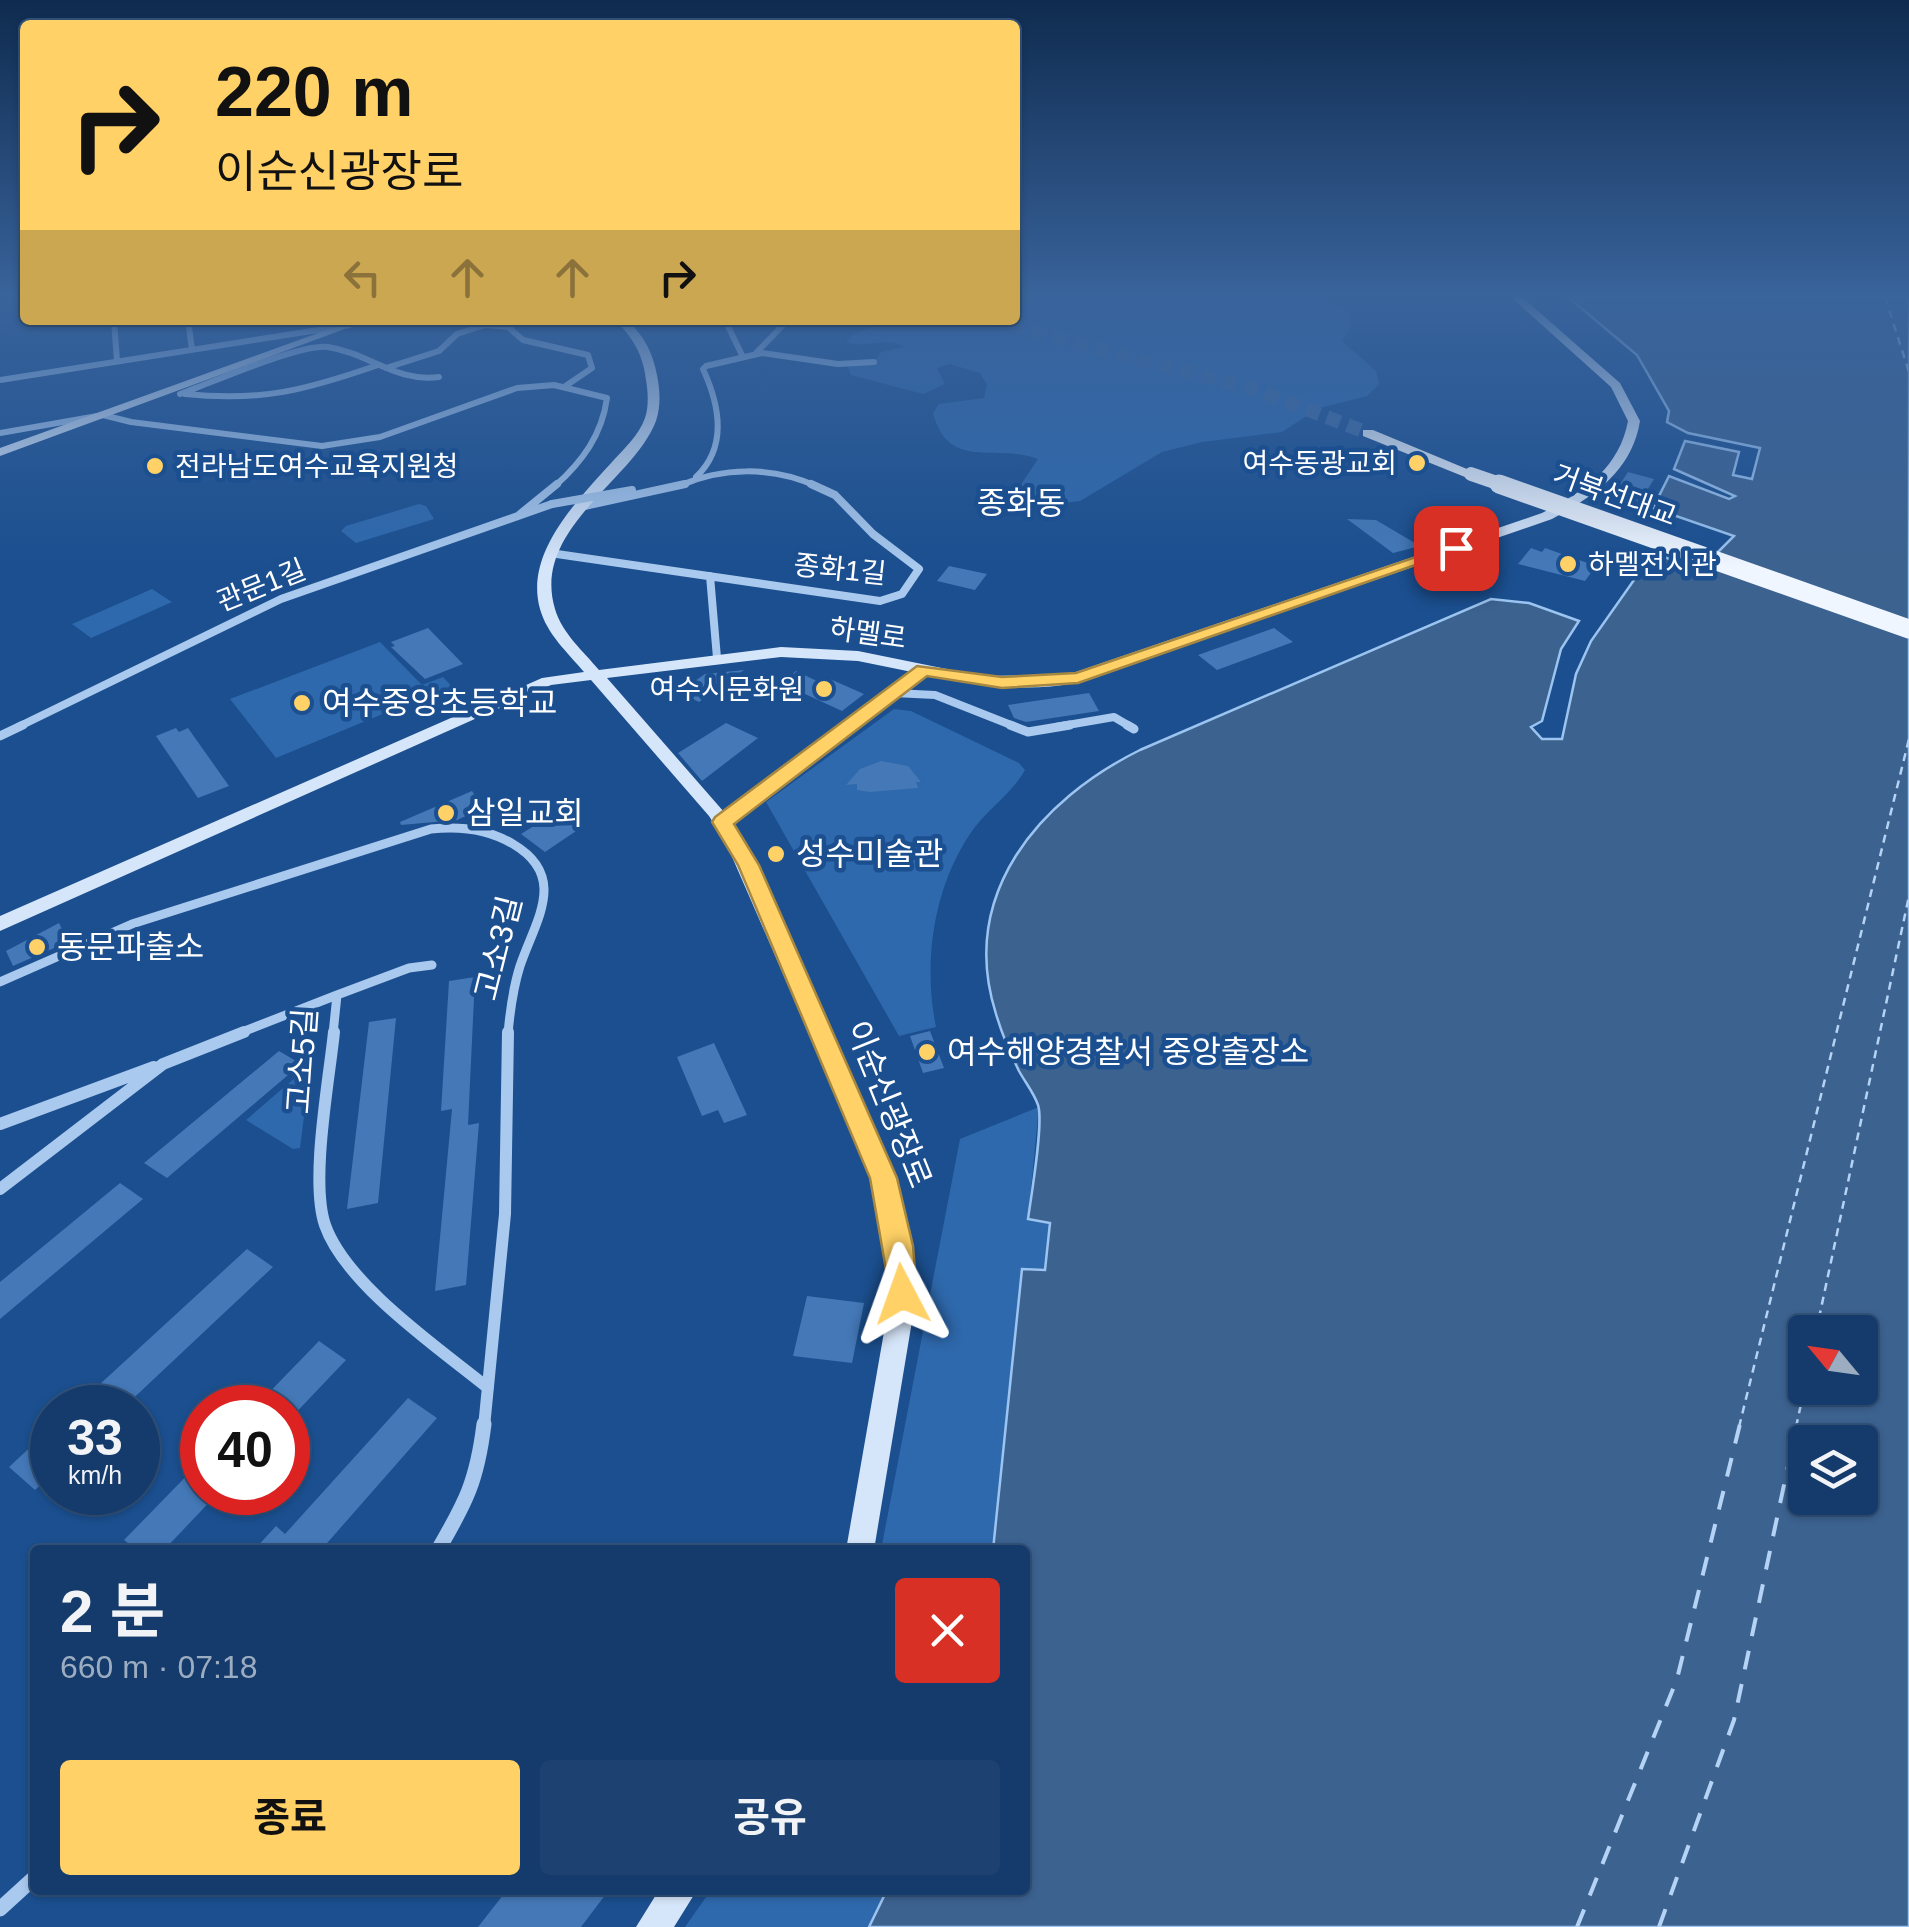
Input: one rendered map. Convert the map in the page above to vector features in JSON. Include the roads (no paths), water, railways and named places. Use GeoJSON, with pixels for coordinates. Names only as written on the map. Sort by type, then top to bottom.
{"type":"FeatureCollection","features":[{"type":"Feature","properties":{"kind":"main road"},"geometry":{"type":"LineString","coordinates":[[1374,429],[1475,471]]}},
{"type":"Feature","properties":{"kind":"main road","name":"거북선대교"},"geometry":{"type":"LineString","coordinates":[[1475,471],[1909,620]]}},
{"type":"Feature","properties":{"kind":"main road","name":"거북선대교"},"geometry":{"type":"LineString","coordinates":[[1475,471],[1909,629]]}},
{"type":"Feature","properties":{"kind":"street"},"geometry":{"type":"LineString","coordinates":[[0,452],[178,387]]}},
{"type":"Feature","properties":{"kind":"street"},"geometry":{"type":"LineString","coordinates":[[180,394],[199,387]]}},
{"type":"Feature","properties":{"kind":"street"},"geometry":{"type":"LineString","coordinates":[[164,392],[231,399],[315,387]]}},
{"type":"Feature","properties":{"kind":"street"},"geometry":{"type":"LineString","coordinates":[[0,433],[103,415],[131,422],[336,446],[371,441],[492,394],[534,387]]}},
{"type":"Feature","properties":{"kind":"street"},"geometry":{"type":"LineString","coordinates":[[519,515],[564,478],[594,440],[606,415],[608,398],[564,387]]}},
{"type":"Feature","properties":{"kind":"street","name":"이순신광장로"},"geometry":{"type":"LineString","coordinates":[[650,387],[653,410],[642,436],[578,508],[550,552],[545,583],[548,614],[594,676],[722,822],[748,865],[884,1178],[899,1246],[901,1309],[861,1545]]}},
{"type":"Feature","properties":{"kind":"street"},"geometry":{"type":"LineString","coordinates":[[578,508],[681,486],[699,476],[716,458],[719,444],[711,387]]}},
{"type":"Feature","properties":{"kind":"street","name":"하멜로"},"geometry":{"type":"LineString","coordinates":[[0,924],[539,684],[772,652],[834,653],[1012,683],[1090,675],[1524,526],[1578,499],[1616,466],[1631,440],[1634,417],[1618,387]]}},
{"type":"Feature","properties":{"kind":"street","name":"종화1길"},"geometry":{"type":"LineString","coordinates":[[550,552],[886,600],[902,594],[919,569],[874,534],[839,498],[813,482],[759,471],[699,476]]}},
{"type":"Feature","properties":{"kind":"street","name":"관문1길"},"geometry":{"type":"LineString","coordinates":[[0,736],[257,609],[552,504],[699,476]]}},
{"type":"Feature","properties":{"kind":"street"},"geometry":{"type":"LineString","coordinates":[[710,576],[716,658]]}},
{"type":"Feature","properties":{"kind":"street"},"geometry":{"type":"LineString","coordinates":[[722,822],[924,670]]}},
{"type":"Feature","properties":{"kind":"street"},"geometry":{"type":"LineString","coordinates":[[893,693],[935,695],[1026,732],[1112,717],[1134,729]]}},
{"type":"Feature","properties":{"kind":"street","name":"고소3길"},"geometry":{"type":"LineString","coordinates":[[0,982],[132,924],[431,830],[474,830],[500,838],[524,852],[542,878],[544,896],[520,968],[509,1026],[505,1217],[488,1388],[476,1480],[441,1545]]}},
{"type":"Feature","properties":{"kind":"street"},"geometry":{"type":"LineString","coordinates":[[337,995],[409,968],[432,966]]}},
{"type":"Feature","properties":{"kind":"street","name":"고소5길"},"geometry":{"type":"LineString","coordinates":[[0,1190],[162,1064],[337,995],[320,1190],[325,1225],[345,1261],[397,1316],[488,1388]]}},
{"type":"Feature","properties":{"kind":"street"},"geometry":{"type":"LineString","coordinates":[[0,1124],[162,1064]]}},
{"type":"Feature","properties":{"kind":"street"},"geometry":{"type":"LineString","coordinates":[[0,1909],[30,1882]]}},
{"type":"Feature","properties":{"kind":"street"},"geometry":{"type":"LineString","coordinates":[[654,1927],[676,1895]]}},
{"type":"Feature","properties":{"kind":"tunnel"},"geometry":{"type":"LineString","coordinates":[[1245,387],[1368,433]]}},
{"type":"Feature","properties":{"kind":"place","name":"여수동광교회"},"geometry":{"type":"Point","coordinates":[1417,463]}},
{"type":"Feature","properties":{"kind":"place","name":"전라남도여수교육지원청"},"geometry":{"type":"Point","coordinates":[155,466]}},
{"type":"Feature","properties":{"kind":"place","name":"하멜전시관"},"geometry":{"type":"Point","coordinates":[1568,564]}},
{"type":"Feature","properties":{"kind":"place","name":"여수시문화원"},"geometry":{"type":"Point","coordinates":[824,689]}},
{"type":"Feature","properties":{"kind":"place","name":"여수중앙초등학교"},"geometry":{"type":"Point","coordinates":[302,703]}},
{"type":"Feature","properties":{"kind":"place","name":"삼일교회"},"geometry":{"type":"Point","coordinates":[446,813]}},
{"type":"Feature","properties":{"kind":"place","name":"성수미술관"},"geometry":{"type":"Point","coordinates":[776,854]}},
{"type":"Feature","properties":{"kind":"place","name":"동문파출소"},"geometry":{"type":"Point","coordinates":[37,947]}},
{"type":"Feature","properties":{"kind":"place","name":"여수해양경찰서 중앙출장소"},"geometry":{"type":"Point","coordinates":[927,1052]}},
{"type":"Feature","properties":{"kind":"district","name":"종화동"},"geometry":{"type":"Point","coordinates":[1021,503]}}]}
